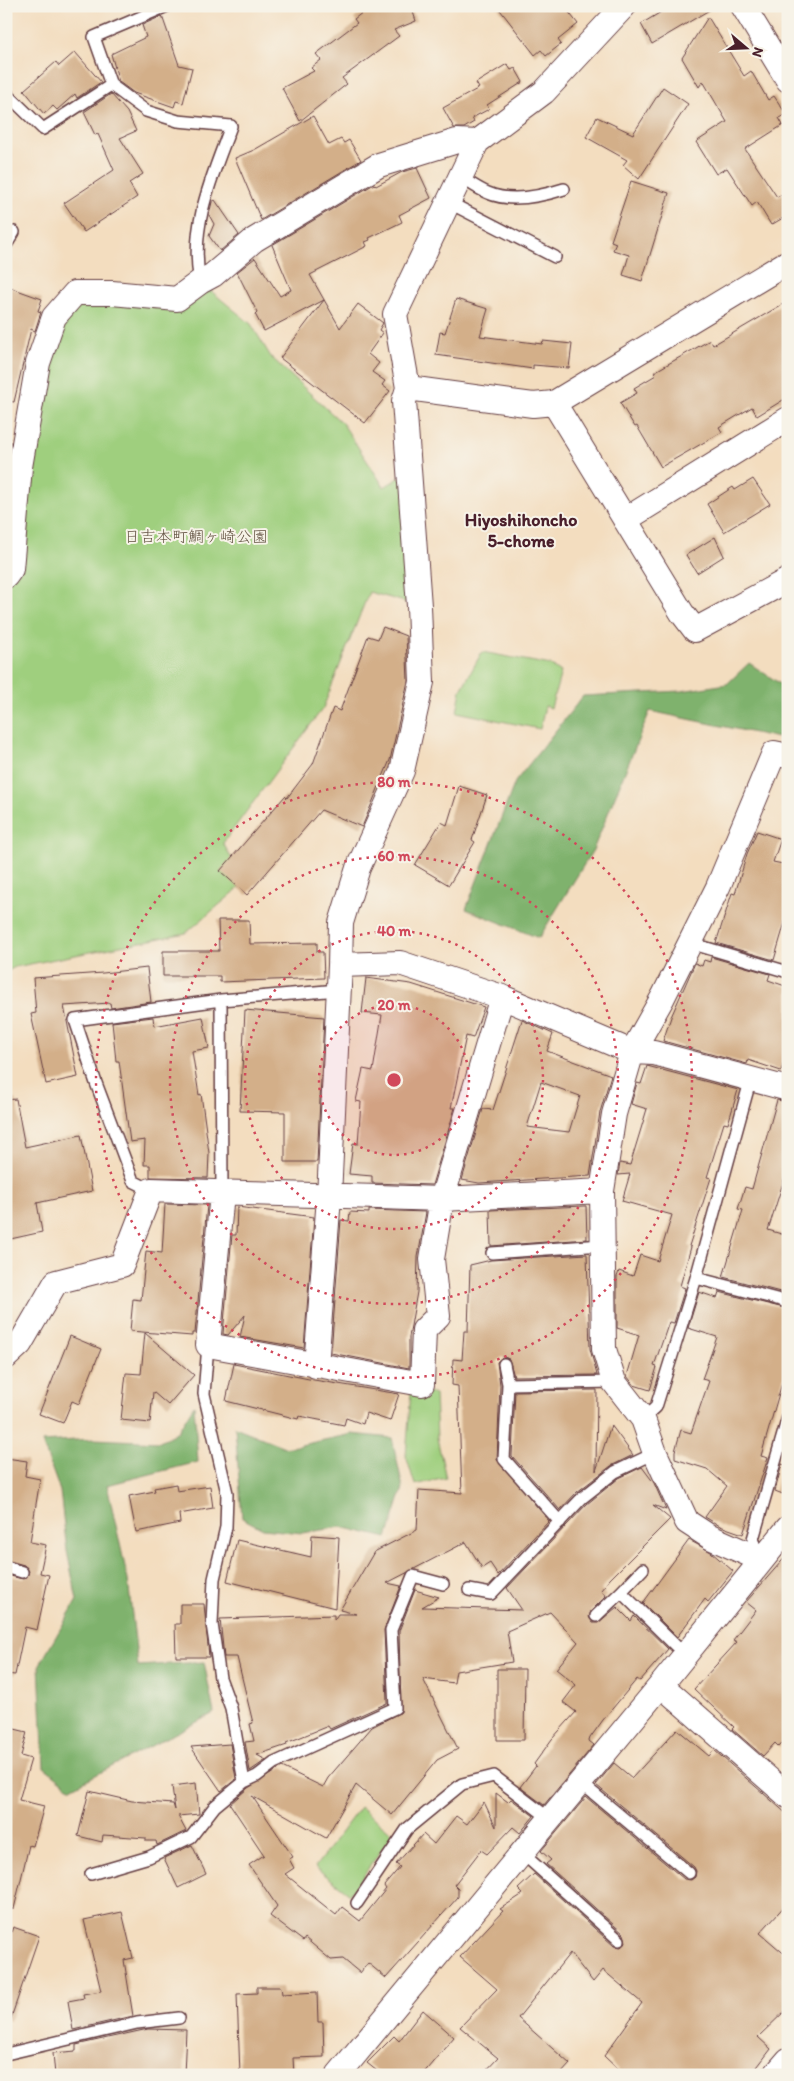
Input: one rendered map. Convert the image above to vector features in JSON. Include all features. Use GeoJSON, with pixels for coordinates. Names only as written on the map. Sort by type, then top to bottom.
{"type":"FeatureCollection","features":[{"type":"Feature","properties":{"kind":"street"},"geometry":{"type":"LineString","coordinates":[[316,1366],[329,1196],[341,923],[358,868],[402,771],[422,682],[419,606],[404,401],[408,388],[395,314],[477,142],[544,92],[624,6]]}},
{"type":"Feature","properties":{"kind":"street"},"geometry":{"type":"LineString","coordinates":[[743,6],[788,80]]}},
{"type":"Feature","properties":{"kind":"street"},"geometry":{"type":"LineString","coordinates":[[6,576],[11,569],[20,467],[38,363],[54,317],[75,293],[112,293],[177,299],[213,275],[254,240],[379,165],[457,141],[477,142]]}},
{"type":"Feature","properties":{"kind":"street"},"geometry":{"type":"LineString","coordinates":[[408,388],[533,405],[554,403],[788,262]]}},
{"type":"Feature","properties":{"kind":"street"},"geometry":{"type":"LineString","coordinates":[[554,403],[682,613],[695,630],[788,580]]}},
{"type":"Feature","properties":{"kind":"street"},"geometry":{"type":"LineString","coordinates":[[625,520],[788,419]]}},
{"type":"Feature","properties":{"kind":"street"},"geometry":{"type":"LineString","coordinates":[[762,1560],[710,1537],[687,1522],[654,1453],[643,1419],[614,1382],[604,1348],[602,1191],[614,1114],[632,1052],[718,887],[774,753],[788,756]]}},
{"type":"Feature","properties":{"kind":"street"},"geometry":{"type":"LineString","coordinates":[[340,965],[400,963],[502,997],[632,1052],[654,1053],[788,1089]]}},
{"type":"Feature","properties":{"kind":"street"},"geometry":{"type":"LineString","coordinates":[[222,1193],[208,1345],[422,1384],[424,1330],[438,1316],[432,1259],[442,1199],[502,997]]}},
{"type":"Feature","properties":{"kind":"street"},"geometry":{"type":"LineString","coordinates":[[6,1357],[20,1344],[56,1282],[122,1265],[151,1190],[442,1199],[602,1191]]}},
{"type":"Feature","properties":{"kind":"street"},"geometry":{"type":"LineString","coordinates":[[338,2075],[522,1854],[788,1528]]}},
{"type":"Feature","properties":{"kind":"street"},"geometry":{"type":"LineString","coordinates":[[661,1685],[784,1787]]}},
{"type":"Feature","properties":{"kind":"street"},"geometry":{"type":"LineString","coordinates":[[775,2075],[788,2060]]}},
{"type":"Feature","properties":{"kind":"lane"},"geometry":{"type":"LineString","coordinates":[[166,6],[94,37],[111,85],[146,111],[178,121],[231,126],[202,204],[195,259],[200,282]]}},
{"type":"Feature","properties":{"kind":"lane"},"geometry":{"type":"LineString","coordinates":[[6,92],[42,129],[111,85]]}},
{"type":"Feature","properties":{"kind":"lane"},"geometry":{"type":"LineString","coordinates":[[460,177],[489,194],[512,197],[541,196],[564,189]]}},
{"type":"Feature","properties":{"kind":"lane"},"geometry":{"type":"LineString","coordinates":[[448,202],[554,257]]}},
{"type":"Feature","properties":{"kind":"lane"},"geometry":{"type":"LineString","coordinates":[[6,245],[14,232]]}},
{"type":"Feature","properties":{"kind":"lane"},"geometry":{"type":"LineString","coordinates":[[690,943],[788,972]]}},
{"type":"Feature","properties":{"kind":"lane"},"geometry":{"type":"LineString","coordinates":[[151,1190],[133,1181],[96,1083],[75,1020],[221,1000],[338,990]]}},
{"type":"Feature","properties":{"kind":"lane"},"geometry":{"type":"LineString","coordinates":[[221,1000],[222,1193]]}},
{"type":"Feature","properties":{"kind":"lane"},"geometry":{"type":"LineString","coordinates":[[643,1419],[656,1408],[696,1278],[751,1078]]}},
{"type":"Feature","properties":{"kind":"lane"},"geometry":{"type":"LineString","coordinates":[[492,1252],[602,1245]]}},
{"type":"Feature","properties":{"kind":"lane"},"geometry":{"type":"LineString","coordinates":[[696,1278],[788,1302]]}},
{"type":"Feature","properties":{"kind":"lane"},"geometry":{"type":"LineString","coordinates":[[208,1345],[204,1394],[227,1493],[226,1527],[214,1579],[212,1624],[220,1678],[231,1708],[244,1782]]}},
{"type":"Feature","properties":{"kind":"lane"},"geometry":{"type":"LineString","coordinates":[[504,1364],[508,1384],[504,1459],[560,1522]]}},
{"type":"Feature","properties":{"kind":"lane"},"geometry":{"type":"LineString","coordinates":[[508,1384],[614,1382]]}},
{"type":"Feature","properties":{"kind":"lane"},"geometry":{"type":"LineString","coordinates":[[762,1560],[753,1540],[788,1417]]}},
{"type":"Feature","properties":{"kind":"lane"},"geometry":{"type":"LineString","coordinates":[[469,1590],[491,1594],[582,1498],[615,1472],[654,1453]]}},
{"type":"Feature","properties":{"kind":"lane"},"geometry":{"type":"LineString","coordinates":[[6,1567],[22,1572]]}},
{"type":"Feature","properties":{"kind":"lane"},"geometry":{"type":"LineString","coordinates":[[596,1616],[643,1569]]}},
{"type":"Feature","properties":{"kind":"lane"},"geometry":{"type":"LineString","coordinates":[[90,1874],[149,1857],[191,1837],[215,1806],[244,1782],[257,1776],[274,1763],[395,1708],[391,1630],[406,1591],[413,1576],[443,1584]]}},
{"type":"Feature","properties":{"kind":"lane"},"geometry":{"type":"LineString","coordinates":[[621,1592],[685,1655]]}},
{"type":"Feature","properties":{"kind":"lane"},"geometry":{"type":"LineString","coordinates":[[357,1902],[407,1829],[462,1784],[494,1776],[550,1819]]}},
{"type":"Feature","properties":{"kind":"lane"},"geometry":{"type":"LineString","coordinates":[[580,1782],[690,1873]]}},
{"type":"Feature","properties":{"kind":"lane"},"geometry":{"type":"LineString","coordinates":[[522,1854],[619,1940]]}},
{"type":"Feature","properties":{"kind":"lane"},"geometry":{"type":"LineString","coordinates":[[6,2054],[128,2025],[178,2018]]}},
{"type":"Feature","properties":{"kind":"green space","name":"日吉本町鯛ヶ崎公園"},"geometry":{"type":"Polygon","coordinates":[[[200,282],[251,324],[271,357],[343,424],[384,487],[409,472],[419,606],[369,592],[323,708],[223,843],[245,883],[186,933],[15,967],[6,972],[6,576],[38,363],[75,293],[177,299],[200,282]]]}},
{"type":"Feature","properties":{"kind":"green space"},"geometry":{"type":"Polygon","coordinates":[[[482,652],[551,665],[561,672],[551,708],[545,706],[540,729],[457,712],[461,690],[482,652]]]}},
{"type":"Feature","properties":{"kind":"green space"},"geometry":{"type":"Polygon","coordinates":[[[749,663],[788,689],[788,740],[650,711],[593,850],[539,938],[466,909],[515,782],[583,696],[681,691],[727,684],[749,663]]]}},
{"type":"Feature","properties":{"kind":"green space"},"geometry":{"type":"Polygon","coordinates":[[[411,1391],[435,1394],[437,1438],[446,1478],[415,1485],[406,1456],[411,1391]]]}},
{"type":"Feature","properties":{"kind":"green space"},"geometry":{"type":"Polygon","coordinates":[[[194,1405],[198,1462],[107,1485],[128,1580],[138,1666],[204,1662],[214,1713],[71,1788],[44,1767],[39,1666],[77,1600],[67,1551],[60,1491],[42,1442],[94,1439],[160,1442],[178,1431],[194,1405]]]}},
{"type":"Feature","properties":{"kind":"green space"},"geometry":{"type":"Polygon","coordinates":[[[235,1427],[287,1448],[352,1434],[392,1438],[403,1488],[387,1538],[341,1527],[302,1533],[263,1529],[242,1518],[235,1427]]]}},
{"type":"Feature","properties":{"kind":"green space"},"geometry":{"type":"Polygon","coordinates":[[[360,1807],[393,1834],[350,1894],[315,1867],[360,1807]]]}},
{"type":"Feature","properties":{"kind":"building"},"geometry":{"type":"Polygon","coordinates":[[[371,6],[411,6],[416,21],[394,30],[399,36],[342,78],[347,84],[300,121],[282,88],[314,71],[311,68],[321,60],[316,54],[357,23],[354,19],[371,6]]]}},
{"type":"Feature","properties":{"kind":"building"},"geometry":{"type":"Polygon","coordinates":[[[497,6],[564,6],[578,24],[558,40],[561,44],[546,56],[541,50],[535,55],[497,6]]]}},
{"type":"Feature","properties":{"kind":"building"},"geometry":{"type":"Polygon","coordinates":[[[671,6],[716,6],[652,44],[641,24],[671,6]]]}},
{"type":"Feature","properties":{"kind":"building"},"geometry":{"type":"Polygon","coordinates":[[[162,16],[179,65],[192,68],[183,103],[176,101],[174,107],[134,93],[119,82],[111,54],[146,37],[142,25],[162,16]]]}},
{"type":"Feature","properties":{"kind":"building"},"geometry":{"type":"Polygon","coordinates":[[[708,17],[744,76],[751,71],[768,100],[774,96],[786,114],[779,118],[783,125],[745,149],[777,197],[788,191],[788,215],[771,225],[757,202],[752,206],[727,168],[716,174],[696,142],[727,122],[703,81],[699,87],[682,58],[708,17]]]}},
{"type":"Feature","properties":{"kind":"building"},"geometry":{"type":"Polygon","coordinates":[[[75,52],[101,82],[77,98],[75,94],[57,110],[53,106],[44,114],[24,90],[56,62],[59,66],[75,52]]]}},
{"type":"Feature","properties":{"kind":"building"},"geometry":{"type":"Polygon","coordinates":[[[507,64],[511,70],[515,68],[523,82],[487,105],[489,109],[472,118],[474,122],[464,128],[454,128],[443,108],[479,88],[476,83],[507,64]]]}},
{"type":"Feature","properties":{"kind":"building"},"geometry":{"type":"Polygon","coordinates":[[[663,87],[688,104],[639,179],[623,165],[627,160],[586,137],[597,117],[633,134],[663,87]]]}},
{"type":"Feature","properties":{"kind":"building"},"geometry":{"type":"Polygon","coordinates":[[[111,94],[127,112],[136,131],[120,138],[143,174],[129,183],[137,197],[84,232],[64,203],[114,170],[98,134],[95,135],[84,112],[111,94]]]}},
{"type":"Feature","properties":{"kind":"building"},"geometry":{"type":"Polygon","coordinates":[[[313,116],[329,145],[341,139],[344,143],[349,140],[361,160],[261,220],[235,158],[254,150],[313,116]]]}},
{"type":"Feature","properties":{"kind":"building"},"geometry":{"type":"Polygon","coordinates":[[[417,168],[431,198],[399,215],[402,222],[369,238],[370,240],[365,242],[367,246],[310,275],[340,328],[358,304],[383,323],[379,330],[383,333],[368,354],[379,363],[372,372],[385,381],[382,385],[390,391],[365,423],[280,358],[324,300],[264,331],[255,314],[257,312],[237,272],[255,258],[280,296],[291,290],[272,245],[374,184],[376,186],[402,172],[417,168]]]}},
{"type":"Feature","properties":{"kind":"building"},"geometry":{"type":"Polygon","coordinates":[[[631,181],[669,193],[642,281],[623,275],[629,255],[613,250],[616,243],[611,241],[631,181]]]}},
{"type":"Feature","properties":{"kind":"building"},"geometry":{"type":"Polygon","coordinates":[[[215,200],[239,235],[220,251],[209,236],[214,224],[209,215],[212,202],[215,200]]]}},
{"type":"Feature","properties":{"kind":"building"},"geometry":{"type":"Polygon","coordinates":[[[6,286],[42,299],[38,311],[41,312],[35,331],[31,329],[14,402],[6,401],[6,286]]]}},
{"type":"Feature","properties":{"kind":"building"},"geometry":{"type":"Polygon","coordinates":[[[456,299],[488,309],[480,336],[542,344],[543,341],[572,344],[569,368],[533,365],[533,369],[436,355],[440,332],[445,333],[456,299]]]}},
{"type":"Feature","properties":{"kind":"building"},"geometry":{"type":"Polygon","coordinates":[[[788,301],[788,397],[757,416],[752,407],[719,427],[722,432],[661,467],[637,426],[635,427],[620,403],[637,393],[634,388],[656,375],[654,372],[710,340],[713,345],[788,301]]]}},
{"type":"Feature","properties":{"kind":"building"},"geometry":{"type":"Polygon","coordinates":[[[753,479],[770,504],[724,532],[707,504],[733,487],[735,490],[753,479]]]}},
{"type":"Feature","properties":{"kind":"building"},"geometry":{"type":"Polygon","coordinates":[[[715,537],[724,556],[697,573],[686,555],[715,537]]]}},
{"type":"Feature","properties":{"kind":"building"},"geometry":{"type":"Polygon","coordinates":[[[383,627],[406,636],[408,681],[390,760],[362,827],[321,810],[247,895],[220,871],[285,796],[287,798],[313,764],[333,708],[340,711],[368,636],[378,639],[383,627]]]}},
{"type":"Feature","properties":{"kind":"building"},"geometry":{"type":"Polygon","coordinates":[[[459,786],[487,795],[472,840],[475,842],[449,885],[415,865],[441,822],[447,825],[459,786]]]}},
{"type":"Feature","properties":{"kind":"building"},"geometry":{"type":"Polygon","coordinates":[[[757,831],[781,839],[773,862],[788,865],[788,912],[774,960],[716,943],[732,893],[735,894],[747,854],[757,831]]]}},
{"type":"Feature","properties":{"kind":"building"},"geometry":{"type":"Polygon","coordinates":[[[218,920],[249,920],[250,944],[317,943],[317,952],[323,952],[324,978],[220,982],[220,976],[163,976],[163,951],[219,951],[218,920]]]}},
{"type":"Feature","properties":{"kind":"building"},"geometry":{"type":"Polygon","coordinates":[[[711,957],[770,974],[768,980],[788,987],[788,1051],[781,1071],[748,1060],[747,1064],[663,1041],[671,1017],[695,963],[702,966],[704,960],[710,962],[711,957]]]}},
{"type":"Feature","properties":{"kind":"building"},"geometry":{"type":"Polygon","coordinates":[[[147,968],[151,1002],[111,1008],[110,1003],[64,1006],[78,1077],[46,1084],[31,1014],[36,1013],[33,978],[147,968]]]}},
{"type":"Feature","properties":{"kind":"building"},"geometry":{"type":"Polygon","coordinates":[[[366,978],[411,984],[484,1007],[473,1038],[466,1036],[451,1108],[455,1108],[432,1185],[372,1183],[372,1176],[349,1174],[353,1143],[358,1144],[361,1102],[356,1101],[363,1069],[373,1071],[382,1015],[362,1013],[366,978]]]}},
{"type":"Feature","properties":{"kind":"building"},"geometry":{"type":"Polygon","coordinates":[[[245,1010],[324,1017],[317,1162],[285,1162],[285,1112],[240,1111],[245,1010]]]}},
{"type":"Feature","properties":{"kind":"building"},"geometry":{"type":"Polygon","coordinates":[[[153,1017],[154,1026],[203,1017],[209,1048],[192,1051],[199,1095],[201,1094],[209,1153],[208,1178],[150,1177],[150,1165],[144,1165],[145,1140],[130,1142],[119,1061],[116,1061],[112,1022],[153,1017]]]}},
{"type":"Feature","properties":{"kind":"building"},"geometry":{"type":"Polygon","coordinates":[[[522,1020],[553,1034],[547,1051],[611,1075],[600,1112],[590,1176],[479,1183],[462,1180],[483,1109],[493,1110],[522,1020]],[[541,1082],[527,1127],[569,1132],[580,1096],[541,1082]]]}},
{"type":"Feature","properties":{"kind":"building"},"geometry":{"type":"Polygon","coordinates":[[[647,1066],[738,1090],[728,1124],[724,1123],[707,1177],[711,1178],[689,1246],[691,1247],[680,1286],[685,1288],[674,1323],[669,1322],[654,1366],[657,1367],[650,1390],[634,1385],[627,1376],[639,1335],[617,1328],[617,1277],[619,1271],[633,1276],[640,1255],[658,1261],[672,1215],[622,1201],[630,1174],[618,1175],[620,1163],[630,1165],[647,1109],[631,1104],[637,1083],[641,1084],[647,1066]]]}},
{"type":"Feature","properties":{"kind":"building"},"geometry":{"type":"Polygon","coordinates":[[[16,1099],[25,1147],[81,1135],[92,1191],[37,1203],[42,1232],[6,1240],[6,1100],[16,1099]]]}},
{"type":"Feature","properties":{"kind":"building"},"geometry":{"type":"Polygon","coordinates":[[[777,1100],[788,1102],[788,1167],[768,1230],[788,1236],[788,1294],[723,1277],[743,1210],[738,1209],[745,1187],[752,1189],[777,1100]]]}},
{"type":"Feature","properties":{"kind":"building"},"geometry":{"type":"Polygon","coordinates":[[[165,1204],[207,1205],[195,1333],[192,1333],[192,1336],[130,1331],[133,1299],[141,1300],[146,1251],[162,1253],[165,1204]]]}},
{"type":"Feature","properties":{"kind":"building"},"geometry":{"type":"Polygon","coordinates":[[[586,1206],[587,1239],[491,1246],[490,1210],[586,1206]]]}},
{"type":"Feature","properties":{"kind":"building"},"geometry":{"type":"Polygon","coordinates":[[[237,1207],[314,1217],[304,1348],[240,1337],[245,1315],[228,1335],[223,1334],[232,1235],[236,1235],[237,1207]]]}},
{"type":"Feature","properties":{"kind":"building"},"geometry":{"type":"Polygon","coordinates":[[[369,1210],[426,1212],[418,1257],[417,1292],[409,1337],[409,1368],[331,1353],[341,1220],[349,1221],[350,1212],[369,1213],[369,1210]]]}},
{"type":"Feature","properties":{"kind":"building"},"geometry":{"type":"Polygon","coordinates":[[[587,1254],[590,1349],[597,1375],[514,1376],[509,1359],[502,1357],[497,1362],[500,1385],[497,1459],[549,1521],[498,1575],[490,1563],[482,1568],[466,1542],[387,1583],[401,1586],[384,1630],[387,1703],[330,1729],[328,1726],[286,1743],[287,1745],[257,1755],[266,1760],[250,1771],[245,1742],[254,1741],[250,1724],[253,1723],[237,1657],[224,1657],[220,1619],[334,1615],[334,1620],[338,1614],[356,1614],[340,1610],[374,1552],[417,1530],[419,1490],[462,1493],[458,1386],[452,1385],[453,1359],[462,1360],[464,1331],[468,1331],[470,1265],[491,1260],[587,1254]]]}},
{"type":"Feature","properties":{"kind":"building"},"geometry":{"type":"Polygon","coordinates":[[[699,1292],[717,1298],[719,1292],[788,1309],[788,1362],[761,1456],[768,1458],[743,1534],[720,1526],[705,1517],[727,1486],[707,1469],[675,1459],[675,1451],[681,1430],[691,1433],[709,1381],[702,1379],[717,1337],[688,1328],[699,1292]]]}},
{"type":"Feature","properties":{"kind":"building"},"geometry":{"type":"Polygon","coordinates":[[[145,1333],[194,1375],[168,1405],[153,1392],[150,1423],[121,1420],[126,1373],[141,1374],[145,1333]]]}},
{"type":"Feature","properties":{"kind":"building"},"geometry":{"type":"Polygon","coordinates":[[[70,1336],[101,1349],[79,1404],[72,1401],[63,1423],[39,1414],[70,1336]]]}},
{"type":"Feature","properties":{"kind":"building"},"geometry":{"type":"Polygon","coordinates":[[[234,1364],[399,1394],[390,1421],[366,1413],[363,1424],[346,1418],[344,1425],[299,1416],[298,1419],[226,1401],[234,1364]]]}},
{"type":"Feature","properties":{"kind":"building"},"geometry":{"type":"Polygon","coordinates":[[[597,1390],[596,1471],[611,1425],[633,1455],[611,1466],[577,1492],[560,1510],[512,1456],[515,1391],[597,1390]]]}},
{"type":"Feature","properties":{"kind":"building"},"geometry":{"type":"Polygon","coordinates":[[[6,1458],[27,1461],[25,1476],[40,1479],[30,1542],[46,1545],[40,1573],[49,1575],[37,1630],[25,1627],[15,1675],[6,1674],[6,1575],[23,1579],[27,1577],[29,1571],[24,1565],[6,1560],[6,1458]]]}},
{"type":"Feature","properties":{"kind":"building"},"geometry":{"type":"Polygon","coordinates":[[[782,1464],[788,1466],[788,1496],[775,1491],[782,1464]]]}},
{"type":"Feature","properties":{"kind":"building"},"geometry":{"type":"Polygon","coordinates":[[[642,1467],[654,1483],[666,1510],[653,1505],[670,1519],[610,1579],[601,1590],[606,1596],[591,1611],[589,1617],[593,1623],[598,1623],[617,1607],[631,1621],[634,1616],[668,1649],[640,1681],[637,1679],[603,1720],[590,1738],[589,1741],[594,1745],[544,1805],[520,1787],[536,1766],[534,1764],[552,1739],[576,1712],[563,1702],[576,1685],[556,1669],[578,1642],[550,1612],[507,1631],[512,1662],[456,1671],[454,1683],[423,1679],[458,1749],[437,1760],[392,1815],[356,1785],[326,1838],[252,1796],[293,1857],[289,1859],[294,1868],[285,1874],[336,1915],[342,1907],[360,1921],[386,1889],[384,1886],[400,1867],[396,1864],[423,1834],[434,1844],[456,1816],[467,1824],[484,1802],[496,1827],[496,1793],[508,1802],[511,1799],[534,1816],[520,1833],[513,1827],[487,1854],[481,1850],[454,1885],[458,1889],[458,1897],[386,1978],[368,1963],[360,1973],[343,1959],[331,1960],[305,1938],[303,1941],[270,1916],[277,1906],[249,1865],[264,1855],[230,1804],[248,1788],[282,1767],[323,1787],[328,1778],[372,1727],[401,1712],[399,1631],[415,1590],[439,1597],[422,1607],[522,1610],[507,1588],[587,1504],[619,1478],[642,1467]]]}},
{"type":"Feature","properties":{"kind":"building"},"geometry":{"type":"Polygon","coordinates":[[[176,1484],[177,1491],[210,1486],[213,1508],[179,1514],[180,1523],[136,1532],[129,1496],[155,1491],[154,1488],[176,1484]]]}},
{"type":"Feature","properties":{"kind":"building"},"geometry":{"type":"Polygon","coordinates":[[[312,1535],[339,1537],[335,1608],[227,1581],[237,1540],[311,1557],[312,1535]]]}},
{"type":"Feature","properties":{"kind":"building"},"geometry":{"type":"Polygon","coordinates":[[[689,1540],[711,1552],[733,1571],[708,1602],[705,1599],[677,1637],[643,1603],[689,1540]]]}},
{"type":"Feature","properties":{"kind":"building"},"geometry":{"type":"Polygon","coordinates":[[[788,1554],[788,1737],[779,1747],[775,1743],[763,1756],[732,1729],[734,1727],[694,1689],[737,1642],[733,1640],[756,1610],[746,1602],[788,1554]]]}},
{"type":"Feature","properties":{"kind":"building"},"geometry":{"type":"Polygon","coordinates":[[[180,1604],[204,1604],[209,1657],[176,1657],[175,1624],[180,1624],[180,1604]]]}},
{"type":"Feature","properties":{"kind":"building"},"geometry":{"type":"Polygon","coordinates":[[[497,1669],[525,1669],[524,1740],[497,1740],[497,1669]]]}},
{"type":"Feature","properties":{"kind":"building"},"geometry":{"type":"Polygon","coordinates":[[[6,1727],[27,1732],[21,1756],[31,1759],[19,1800],[44,1806],[33,1846],[29,1845],[14,1909],[6,1909],[6,1727]]]}},
{"type":"Feature","properties":{"kind":"building"},"geometry":{"type":"Polygon","coordinates":[[[677,1729],[709,1756],[714,1750],[788,1815],[788,1902],[760,1933],[788,1957],[788,2008],[758,2037],[771,2049],[751,2075],[624,2075],[604,2056],[642,2003],[603,1970],[593,1982],[570,1953],[518,2018],[570,2064],[560,2075],[482,2075],[498,2058],[460,2027],[497,1989],[460,1957],[503,1911],[500,1909],[523,1894],[518,1889],[534,1874],[614,1946],[621,1947],[626,1942],[624,1934],[546,1864],[551,1860],[541,1851],[586,1797],[684,1879],[691,1880],[695,1877],[696,1871],[694,1867],[596,1785],[614,1763],[632,1778],[677,1729]]]}},
{"type":"Feature","properties":{"kind":"building"},"geometry":{"type":"Polygon","coordinates":[[[230,1744],[236,1779],[221,1791],[191,1747],[230,1744]]]}},
{"type":"Feature","properties":{"kind":"building"},"geometry":{"type":"Polygon","coordinates":[[[196,1783],[199,1814],[178,1816],[186,1831],[157,1845],[156,1841],[146,1841],[146,1838],[103,1835],[102,1842],[78,1836],[89,1791],[132,1801],[173,1804],[175,1810],[172,1786],[196,1783]]]}},
{"type":"Feature","properties":{"kind":"building"},"geometry":{"type":"Polygon","coordinates":[[[192,1845],[206,1874],[178,1888],[164,1858],[192,1845]]]}},
{"type":"Feature","properties":{"kind":"building"},"geometry":{"type":"Polygon","coordinates":[[[122,1912],[133,1958],[124,1960],[133,2016],[73,2030],[68,2001],[84,1998],[83,1994],[101,1991],[84,1920],[122,1912]]]}},
{"type":"Feature","properties":{"kind":"building"},"geometry":{"type":"Polygon","coordinates":[[[13,1927],[39,1936],[10,2021],[6,2020],[6,1946],[13,1927]]]}},
{"type":"Feature","properties":{"kind":"building"},"geometry":{"type":"Polygon","coordinates":[[[257,1987],[281,1987],[282,1994],[317,1992],[318,2022],[323,2022],[324,2057],[293,2058],[294,2075],[240,2075],[237,1994],[257,1993],[257,1987]]]}},
{"type":"Feature","properties":{"kind":"building"},"geometry":{"type":"Polygon","coordinates":[[[423,2010],[454,2037],[422,2075],[382,2075],[367,2063],[394,2036],[399,2041],[423,2010]]]}},
{"type":"Feature","properties":{"kind":"building"},"geometry":{"type":"Polygon","coordinates":[[[148,2029],[186,2030],[184,2075],[55,2075],[53,2053],[76,2051],[76,2045],[148,2029]]]}},
{"type":"Feature","properties":{"kind":"district","name":"Hiyoshihoncho 5-chome"},"geometry":{"type":"Point","coordinates":[521,530]}}]}
